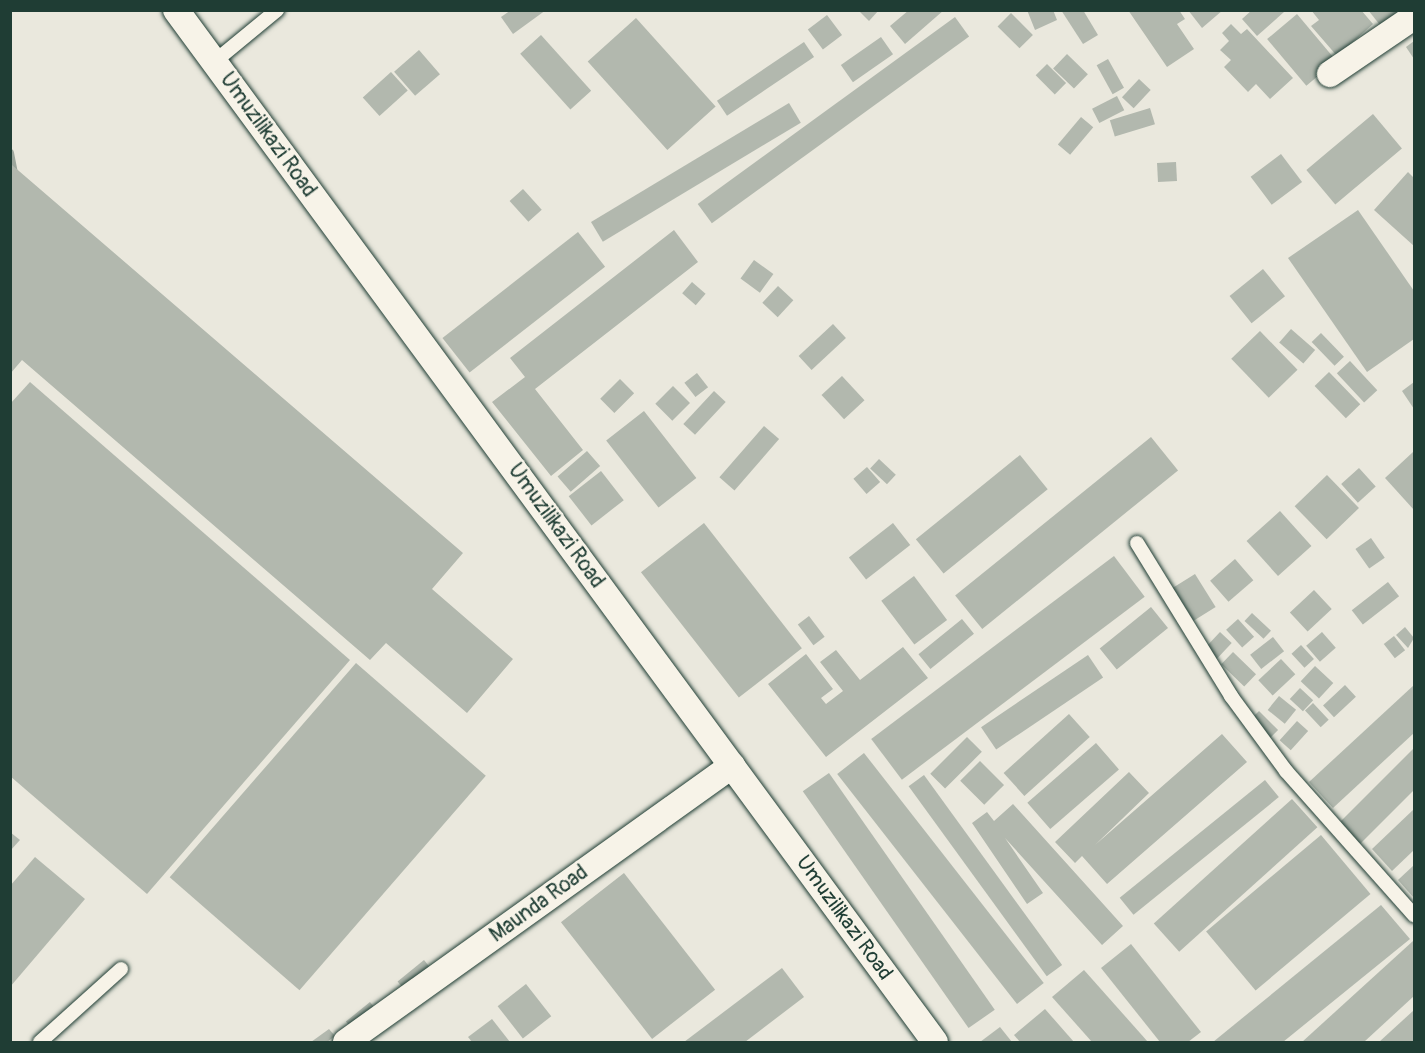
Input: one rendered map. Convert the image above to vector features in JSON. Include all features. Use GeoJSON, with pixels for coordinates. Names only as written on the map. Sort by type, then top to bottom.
{"type":"FeatureCollection","features":[{"type":"Feature","properties":{"kind":"street","name":"Umuzilikazi Road"},"geometry":{"type":"LineString","coordinates":[[176,10],[936,1042]]}},
{"type":"Feature","properties":{"kind":"street"},"geometry":{"type":"LineString","coordinates":[[1330,74],[1414,17]]}},
{"type":"Feature","properties":{"kind":"street","name":"Maunda Road"},"geometry":{"type":"LineString","coordinates":[[363,1038],[732,766]]}},
{"type":"Feature","properties":{"kind":"lane"},"geometry":{"type":"LineString","coordinates":[[214,62],[277,10]]}},
{"type":"Feature","properties":{"kind":"lane"},"geometry":{"type":"LineString","coordinates":[[1137,543],[1224,686],[1286,771],[1414,915]]}},
{"type":"Feature","properties":{"kind":"lane"},"geometry":{"type":"LineString","coordinates":[[40,1042],[122,969]]}},
{"type":"Feature","properties":{"kind":"building"},"geometry":{"type":"Polygon","coordinates":[[[511,10],[546,10],[513,34],[501,17],[511,10]]]}},
{"type":"Feature","properties":{"kind":"building"},"geometry":{"type":"Polygon","coordinates":[[[858,10],[879,10],[869,21],[858,10]]]}},
{"type":"Feature","properties":{"kind":"building"},"geometry":{"type":"Polygon","coordinates":[[[909,10],[944,10],[905,44],[890,26],[909,10]]]}},
{"type":"Feature","properties":{"kind":"building"},"geometry":{"type":"Polygon","coordinates":[[[1027,10],[1053,10],[1057,20],[1035,30],[1027,10]]]}},
{"type":"Feature","properties":{"kind":"building"},"geometry":{"type":"Polygon","coordinates":[[[1061,10],[1083,10],[1098,35],[1083,44],[1061,10]]]}},
{"type":"Feature","properties":{"kind":"building"},"geometry":{"type":"Polygon","coordinates":[[[1128,10],[1179,10],[1185,19],[1177,24],[1194,49],[1167,67],[1128,10]]]}},
{"type":"Feature","properties":{"kind":"building"},"geometry":{"type":"Polygon","coordinates":[[[1188,10],[1223,10],[1202,28],[1188,10]]]}},
{"type":"Feature","properties":{"kind":"building"},"geometry":{"type":"Polygon","coordinates":[[[1252,10],[1283,10],[1284,12],[1257,36],[1242,19],[1252,10]]]}},
{"type":"Feature","properties":{"kind":"building"},"geometry":{"type":"Polygon","coordinates":[[[1311,10],[1361,10],[1373,24],[1345,49],[1344,64],[1311,26],[1319,20],[1311,10]]]}},
{"type":"Feature","properties":{"kind":"building"},"geometry":{"type":"Polygon","coordinates":[[[1368,10],[1407,10],[1384,30],[1368,10]]]}},
{"type":"Feature","properties":{"kind":"building"},"geometry":{"type":"Polygon","coordinates":[[[1011,13],[1033,35],[1019,48],[998,26],[1011,13]]]}},
{"type":"Feature","properties":{"kind":"building"},"geometry":{"type":"Polygon","coordinates":[[[1297,14],[1336,61],[1306,86],[1267,39],[1297,14]]]}},
{"type":"Feature","properties":{"kind":"building"},"geometry":{"type":"Polygon","coordinates":[[[827,15],[842,35],[823,49],[808,29],[827,15]]]}},
{"type":"Feature","properties":{"kind":"building"},"geometry":{"type":"Polygon","coordinates":[[[955,17],[969,36],[712,223],[698,204],[955,17]]]}},
{"type":"Feature","properties":{"kind":"building"},"geometry":{"type":"Polygon","coordinates":[[[636,18],[716,106],[667,150],[588,61],[636,18]]]}},
{"type":"Feature","properties":{"kind":"building"},"geometry":{"type":"Polygon","coordinates":[[[1231,24],[1241,34],[1247,29],[1293,78],[1270,99],[1256,84],[1248,92],[1224,67],[1231,60],[1220,50],[1229,41],[1222,33],[1231,24]]]}},
{"type":"Feature","properties":{"kind":"building"},"geometry":{"type":"Polygon","coordinates":[[[541,35],[591,91],[570,109],[520,54],[541,35]]]}},
{"type":"Feature","properties":{"kind":"building"},"geometry":{"type":"Polygon","coordinates":[[[881,37],[893,54],[853,82],[841,65],[881,37]]]}},
{"type":"Feature","properties":{"kind":"building"},"geometry":{"type":"Polygon","coordinates":[[[1414,41],[1414,59],[1406,47],[1414,41]]]}},
{"type":"Feature","properties":{"kind":"building"},"geometry":{"type":"Polygon","coordinates":[[[804,42],[814,57],[727,116],[717,101],[804,42]]]}},
{"type":"Feature","properties":{"kind":"building"},"geometry":{"type":"Polygon","coordinates":[[[419,50],[440,74],[415,96],[394,72],[419,50]]]}},
{"type":"Feature","properties":{"kind":"building"},"geometry":{"type":"Polygon","coordinates":[[[1067,54],[1088,74],[1074,89],[1053,68],[1067,54]]]}},
{"type":"Feature","properties":{"kind":"building"},"geometry":{"type":"Polygon","coordinates":[[[1108,59],[1124,88],[1113,94],[1097,65],[1108,59]]]}},
{"type":"Feature","properties":{"kind":"building"},"geometry":{"type":"Polygon","coordinates":[[[1047,64],[1066,83],[1055,94],[1036,75],[1047,64]]]}},
{"type":"Feature","properties":{"kind":"building"},"geometry":{"type":"Polygon","coordinates":[[[391,72],[408,91],[379,116],[363,97],[391,72]]]}},
{"type":"Feature","properties":{"kind":"building"},"geometry":{"type":"Polygon","coordinates":[[[1139,79],[1151,90],[1134,108],[1122,97],[1139,79]]]}},
{"type":"Feature","properties":{"kind":"building"},"geometry":{"type":"Polygon","coordinates":[[[1117,96],[1124,110],[1099,123],[1092,109],[1117,96]]]}},
{"type":"Feature","properties":{"kind":"building"},"geometry":{"type":"Polygon","coordinates":[[[789,103],[801,123],[603,242],[591,222],[789,103]]]}},
{"type":"Feature","properties":{"kind":"building"},"geometry":{"type":"Polygon","coordinates":[[[1150,108],[1155,124],[1115,137],[1110,120],[1150,108]]]}},
{"type":"Feature","properties":{"kind":"building"},"geometry":{"type":"Polygon","coordinates":[[[1373,114],[1402,148],[1335,204],[1306,170],[1373,114]]]}},
{"type":"Feature","properties":{"kind":"building"},"geometry":{"type":"Polygon","coordinates":[[[1081,117],[1093,127],[1070,155],[1058,145],[1081,117]]]}},
{"type":"Feature","properties":{"kind":"building"},"geometry":{"type":"Polygon","coordinates":[[[1281,154],[1302,182],[1272,205],[1251,177],[1281,154]]]}},
{"type":"Feature","properties":{"kind":"building"},"geometry":{"type":"Polygon","coordinates":[[[1176,162],[1177,181],[1158,182],[1157,163],[1176,162]]]}},
{"type":"Feature","properties":{"kind":"building"},"geometry":{"type":"Polygon","coordinates":[[[12,165],[463,553],[432,589],[513,659],[467,713],[386,643],[370,660],[22,360],[10,374],[12,165]]]}},
{"type":"Feature","properties":{"kind":"building"},"geometry":{"type":"Polygon","coordinates":[[[1408,172],[1414,178],[1414,246],[1374,210],[1408,172]]]}},
{"type":"Feature","properties":{"kind":"building"},"geometry":{"type":"Polygon","coordinates":[[[523,189],[542,210],[528,222],[510,201],[523,189]]]}},
{"type":"Feature","properties":{"kind":"building"},"geometry":{"type":"Polygon","coordinates":[[[1358,210],[1414,291],[1414,339],[1367,372],[1288,258],[1358,210]]]}},
{"type":"Feature","properties":{"kind":"building"},"geometry":{"type":"Polygon","coordinates":[[[674,230],[698,262],[535,389],[583,450],[551,476],[492,402],[525,377],[510,358],[674,230]]]}},
{"type":"Feature","properties":{"kind":"building"},"geometry":{"type":"Polygon","coordinates":[[[578,232],[605,267],[470,373],[442,338],[578,232]]]}},
{"type":"Feature","properties":{"kind":"building"},"geometry":{"type":"Polygon","coordinates":[[[754,260],[773,274],[760,293],[740,279],[754,260]]]}},
{"type":"Feature","properties":{"kind":"building"},"geometry":{"type":"Polygon","coordinates":[[[1263,269],[1285,296],[1252,323],[1230,296],[1263,269]]]}},
{"type":"Feature","properties":{"kind":"building"},"geometry":{"type":"Polygon","coordinates":[[[692,282],[706,294],[696,305],[682,293],[692,282]]]}},
{"type":"Feature","properties":{"kind":"building"},"geometry":{"type":"Polygon","coordinates":[[[778,286],[793,300],[778,317],[762,303],[778,286]]]}},
{"type":"Feature","properties":{"kind":"building"},"geometry":{"type":"Polygon","coordinates":[[[833,324],[846,338],[812,370],[799,356],[833,324]]]}},
{"type":"Feature","properties":{"kind":"building"},"geometry":{"type":"Polygon","coordinates":[[[1291,329],[1315,350],[1303,364],[1279,343],[1291,329]]]}},
{"type":"Feature","properties":{"kind":"building"},"geometry":{"type":"Polygon","coordinates":[[[1260,331],[1298,370],[1269,398],[1231,359],[1260,331]]]}},
{"type":"Feature","properties":{"kind":"building"},"geometry":{"type":"Polygon","coordinates":[[[1321,333],[1344,357],[1335,366],[1312,342],[1321,333]]]}},
{"type":"Feature","properties":{"kind":"building"},"geometry":{"type":"Polygon","coordinates":[[[1350,361],[1377,390],[1364,403],[1337,373],[1350,361]]]}},
{"type":"Feature","properties":{"kind":"building"},"geometry":{"type":"Polygon","coordinates":[[[1329,372],[1360,404],[1346,418],[1315,386],[1329,372]]]}},
{"type":"Feature","properties":{"kind":"building"},"geometry":{"type":"Polygon","coordinates":[[[697,373],[708,387],[695,397],[684,383],[697,373]]]}},
{"type":"Feature","properties":{"kind":"building"},"geometry":{"type":"Polygon","coordinates":[[[842,376],[865,400],[844,419],[822,395],[842,376]]]}},
{"type":"Feature","properties":{"kind":"building"},"geometry":{"type":"Polygon","coordinates":[[[620,379],[634,393],[614,413],[600,399],[620,379]]]}},
{"type":"Feature","properties":{"kind":"building"},"geometry":{"type":"Polygon","coordinates":[[[30,382],[350,660],[147,894],[10,776],[10,404],[30,382]]]}},
{"type":"Feature","properties":{"kind":"building"},"geometry":{"type":"Polygon","coordinates":[[[1414,382],[1414,409],[1402,391],[1414,382]]]}},
{"type":"Feature","properties":{"kind":"building"},"geometry":{"type":"Polygon","coordinates":[[[673,386],[690,403],[672,421],[655,404],[673,386]]]}},
{"type":"Feature","properties":{"kind":"building"},"geometry":{"type":"Polygon","coordinates":[[[714,391],[726,402],[695,435],[683,424],[714,391]]]}},
{"type":"Feature","properties":{"kind":"building"},"geometry":{"type":"Polygon","coordinates":[[[644,411],[696,478],[659,508],[606,441],[644,411]]]}},
{"type":"Feature","properties":{"kind":"building"},"geometry":{"type":"Polygon","coordinates":[[[764,426],[779,439],[734,490],[719,477],[764,426]]]}},
{"type":"Feature","properties":{"kind":"building"},"geometry":{"type":"Polygon","coordinates":[[[1151,437],[1178,470],[982,629],[955,596],[1151,437]]]}},
{"type":"Feature","properties":{"kind":"building"},"geometry":{"type":"Polygon","coordinates":[[[587,451],[600,466],[571,492],[558,477],[587,451]]]}},
{"type":"Feature","properties":{"kind":"building"},"geometry":{"type":"Polygon","coordinates":[[[1414,453],[1414,510],[1385,478],[1414,453]]]}},
{"type":"Feature","properties":{"kind":"building"},"geometry":{"type":"Polygon","coordinates":[[[1020,455],[1048,489],[944,574],[916,539],[1020,455]]]}},
{"type":"Feature","properties":{"kind":"building"},"geometry":{"type":"Polygon","coordinates":[[[879,459],[896,475],[887,484],[870,469],[879,459]]]}},
{"type":"Feature","properties":{"kind":"building"},"geometry":{"type":"Polygon","coordinates":[[[867,467],[880,482],[867,494],[853,479],[867,467]]]}},
{"type":"Feature","properties":{"kind":"building"},"geometry":{"type":"Polygon","coordinates":[[[1359,468],[1376,487],[1358,503],[1341,484],[1359,468]]]}},
{"type":"Feature","properties":{"kind":"building"},"geometry":{"type":"Polygon","coordinates":[[[601,471],[624,500],[591,525],[569,496],[601,471]]]}},
{"type":"Feature","properties":{"kind":"building"},"geometry":{"type":"Polygon","coordinates":[[[1327,475],[1359,508],[1327,539],[1295,506],[1327,475]]]}},
{"type":"Feature","properties":{"kind":"building"},"geometry":{"type":"Polygon","coordinates":[[[1280,511],[1311,546],[1278,576],[1247,541],[1280,511]]]}},
{"type":"Feature","properties":{"kind":"building"},"geometry":{"type":"Polygon","coordinates":[[[704,523],[802,648],[739,698],[641,572],[704,523]]]}},
{"type":"Feature","properties":{"kind":"building"},"geometry":{"type":"Polygon","coordinates":[[[893,523],[910,545],[866,580],[849,557],[893,523]]]}},
{"type":"Feature","properties":{"kind":"building"},"geometry":{"type":"Polygon","coordinates":[[[1371,538],[1385,558],[1369,569],[1355,549],[1371,538]]]}},
{"type":"Feature","properties":{"kind":"building"},"geometry":{"type":"Polygon","coordinates":[[[1114,556],[1145,597],[902,780],[871,739],[1114,556]]]}},
{"type":"Feature","properties":{"kind":"building"},"geometry":{"type":"Polygon","coordinates":[[[1235,559],[1253,580],[1228,602],[1210,581],[1235,559]]]}},
{"type":"Feature","properties":{"kind":"building"},"geometry":{"type":"Polygon","coordinates":[[[1195,574],[1216,607],[1194,621],[1173,588],[1195,574]]]}},
{"type":"Feature","properties":{"kind":"building"},"geometry":{"type":"Polygon","coordinates":[[[914,576],[947,620],[914,645],[881,601],[914,576]]]}},
{"type":"Feature","properties":{"kind":"building"},"geometry":{"type":"Polygon","coordinates":[[[1388,582],[1399,596],[1363,625],[1352,610],[1388,582]]]}},
{"type":"Feature","properties":{"kind":"building"},"geometry":{"type":"Polygon","coordinates":[[[1314,590],[1332,609],[1308,632],[1290,613],[1314,590]]]}},
{"type":"Feature","properties":{"kind":"building"},"geometry":{"type":"Polygon","coordinates":[[[1151,607],[1168,628],[1117,670],[1100,649],[1151,607]]]}},
{"type":"Feature","properties":{"kind":"building"},"geometry":{"type":"Polygon","coordinates":[[[1252,613],[1271,631],[1264,639],[1244,621],[1252,613]]]}},
{"type":"Feature","properties":{"kind":"building"},"geometry":{"type":"Polygon","coordinates":[[[809,616],[825,637],[813,645],[798,624],[809,616]]]}},
{"type":"Feature","properties":{"kind":"building"},"geometry":{"type":"Polygon","coordinates":[[[962,619],[974,634],[930,669],[918,654],[962,619]]]}},
{"type":"Feature","properties":{"kind":"building"},"geometry":{"type":"Polygon","coordinates":[[[1238,619],[1254,637],[1242,648],[1226,630],[1238,619]]]}},
{"type":"Feature","properties":{"kind":"building"},"geometry":{"type":"Polygon","coordinates":[[[1405,627],[1414,638],[1408,648],[1396,635],[1405,627]]]}},
{"type":"Feature","properties":{"kind":"building"},"geometry":{"type":"Polygon","coordinates":[[[1220,632],[1232,643],[1217,659],[1205,648],[1220,632]]]}},
{"type":"Feature","properties":{"kind":"building"},"geometry":{"type":"Polygon","coordinates":[[[1322,632],[1336,648],[1320,662],[1306,646],[1322,632]]]}},
{"type":"Feature","properties":{"kind":"building"},"geometry":{"type":"Polygon","coordinates":[[[1394,636],[1405,650],[1395,658],[1384,644],[1394,636]]]}},
{"type":"Feature","properties":{"kind":"building"},"geometry":{"type":"Polygon","coordinates":[[[1273,637],[1284,651],[1261,669],[1250,655],[1273,637]]]}},
{"type":"Feature","properties":{"kind":"building"},"geometry":{"type":"Polygon","coordinates":[[[1301,645],[1314,659],[1304,668],[1291,654],[1301,645]]]}},
{"type":"Feature","properties":{"kind":"building"},"geometry":{"type":"Polygon","coordinates":[[[903,647],[928,678],[826,757],[768,684],[806,654],[833,689],[821,698],[826,704],[843,691],[820,662],[836,650],[860,680],[903,647]]]}},
{"type":"Feature","properties":{"kind":"building"},"geometry":{"type":"Polygon","coordinates":[[[1233,652],[1256,674],[1244,686],[1221,664],[1233,652]]]}},
{"type":"Feature","properties":{"kind":"building"},"geometry":{"type":"Polygon","coordinates":[[[1088,655],[1103,677],[996,750],[981,727],[1088,655]]]}},
{"type":"Feature","properties":{"kind":"building"},"geometry":{"type":"Polygon","coordinates":[[[1281,659],[1295,674],[1273,696],[1258,680],[1281,659]]]}},
{"type":"Feature","properties":{"kind":"building"},"geometry":{"type":"Polygon","coordinates":[[[356,663],[486,776],[299,990],[170,877],[356,663]]]}},
{"type":"Feature","properties":{"kind":"building"},"geometry":{"type":"Polygon","coordinates":[[[1315,666],[1333,683],[1319,698],[1301,681],[1315,666]]]}},
{"type":"Feature","properties":{"kind":"building"},"geometry":{"type":"Polygon","coordinates":[[[1345,685],[1356,697],[1334,717],[1323,705],[1345,685]]]}},
{"type":"Feature","properties":{"kind":"building"},"geometry":{"type":"Polygon","coordinates":[[[1414,685],[1414,733],[1333,808],[1309,782],[1414,685]]]}},
{"type":"Feature","properties":{"kind":"building"},"geometry":{"type":"Polygon","coordinates":[[[1300,688],[1313,700],[1303,711],[1290,699],[1300,688]]]}},
{"type":"Feature","properties":{"kind":"building"},"geometry":{"type":"Polygon","coordinates":[[[1279,696],[1296,710],[1285,724],[1268,710],[1279,696]]]}},
{"type":"Feature","properties":{"kind":"building"},"geometry":{"type":"Polygon","coordinates":[[[1313,703],[1329,720],[1321,727],[1305,711],[1313,703]]]}},
{"type":"Feature","properties":{"kind":"building"},"geometry":{"type":"Polygon","coordinates":[[[1259,711],[1278,730],[1270,738],[1251,719],[1259,711]]]}},
{"type":"Feature","properties":{"kind":"building"},"geometry":{"type":"Polygon","coordinates":[[[1069,714],[1090,737],[1024,796],[1004,773],[1069,714]]]}},
{"type":"Feature","properties":{"kind":"building"},"geometry":{"type":"Polygon","coordinates":[[[1297,721],[1308,731],[1291,750],[1280,740],[1297,721]]]}},
{"type":"Feature","properties":{"kind":"building"},"geometry":{"type":"Polygon","coordinates":[[[1222,734],[1247,762],[1107,884],[1082,856],[1075,863],[1055,842],[1129,772],[1149,793],[1095,845],[1222,734]]]}},
{"type":"Feature","properties":{"kind":"building"},"geometry":{"type":"Polygon","coordinates":[[[967,737],[982,752],[945,789],[930,774],[967,737]]]}},
{"type":"Feature","properties":{"kind":"building"},"geometry":{"type":"Polygon","coordinates":[[[1096,743],[1119,769],[1050,829],[1027,803],[1096,743]]]}},
{"type":"Feature","properties":{"kind":"building"},"geometry":{"type":"Polygon","coordinates":[[[1414,748],[1414,790],[1360,844],[1339,823],[1414,748]]]}},
{"type":"Feature","properties":{"kind":"building"},"geometry":{"type":"Polygon","coordinates":[[[864,753],[1044,983],[1017,1004],[837,774],[864,753]]]}},
{"type":"Feature","properties":{"kind":"building"},"geometry":{"type":"Polygon","coordinates":[[[980,761],[1004,785],[984,805],[960,781],[980,761]]]}},
{"type":"Feature","properties":{"kind":"building"},"geometry":{"type":"Polygon","coordinates":[[[829,773],[995,1010],[969,1028],[803,791],[829,773]]]}},
{"type":"Feature","properties":{"kind":"building"},"geometry":{"type":"Polygon","coordinates":[[[924,775],[1062,965],[1047,976],[909,786],[924,775]]]}},
{"type":"Feature","properties":{"kind":"building"},"geometry":{"type":"Polygon","coordinates":[[[1265,780],[1279,797],[1134,915],[1120,898],[1265,780]]]}},
{"type":"Feature","properties":{"kind":"building"},"geometry":{"type":"Polygon","coordinates":[[[1292,799],[1317,827],[1179,952],[1154,923],[1292,799]]]}},
{"type":"Feature","properties":{"kind":"building"},"geometry":{"type":"Polygon","coordinates":[[[1013,804],[1123,926],[1102,945],[1005,838],[1043,893],[1027,904],[972,823],[987,812],[994,821],[1013,804]]]}},
{"type":"Feature","properties":{"kind":"building"},"geometry":{"type":"Polygon","coordinates":[[[1414,809],[1414,850],[1392,871],[1372,849],[1414,809]]]}},
{"type":"Feature","properties":{"kind":"building"},"geometry":{"type":"Polygon","coordinates":[[[10,832],[20,840],[10,851],[10,832]]]}},
{"type":"Feature","properties":{"kind":"building"},"geometry":{"type":"Polygon","coordinates":[[[1321,835],[1370,894],[1256,990],[1206,931],[1321,835]]]}},
{"type":"Feature","properties":{"kind":"building"},"geometry":{"type":"Polygon","coordinates":[[[35,857],[85,899],[10,987],[10,886],[35,857]]]}},
{"type":"Feature","properties":{"kind":"building"},"geometry":{"type":"Polygon","coordinates":[[[1414,865],[1414,898],[1398,880],[1414,865]]]}},
{"type":"Feature","properties":{"kind":"building"},"geometry":{"type":"Polygon","coordinates":[[[624,873],[715,990],[652,1039],[561,922],[624,873]]]}},
{"type":"Feature","properties":{"kind":"building"},"geometry":{"type":"Polygon","coordinates":[[[1381,905],[1410,939],[1283,1042],[1213,1042],[1381,905]]]}},
{"type":"Feature","properties":{"kind":"building"},"geometry":{"type":"Polygon","coordinates":[[[1413,941],[1414,996],[1364,1042],[1302,1042],[1413,941]]]}},
{"type":"Feature","properties":{"kind":"building"},"geometry":{"type":"Polygon","coordinates":[[[1131,944],[1201,1032],[1188,1042],[1160,1042],[1101,968],[1131,944]]]}},
{"type":"Feature","properties":{"kind":"building"},"geometry":{"type":"Polygon","coordinates":[[[424,960],[433,971],[406,992],[398,981],[424,960]]]}},
{"type":"Feature","properties":{"kind":"building"},"geometry":{"type":"Polygon","coordinates":[[[782,968],[804,997],[745,1042],[684,1042],[782,968]]]}},
{"type":"Feature","properties":{"kind":"building"},"geometry":{"type":"Polygon","coordinates":[[[1084,970],[1148,1042],[1092,1042],[1052,997],[1084,970]]]}},
{"type":"Feature","properties":{"kind":"building"},"geometry":{"type":"Polygon","coordinates":[[[526,984],[551,1016],[523,1038],[498,1006],[526,984]]]}},
{"type":"Feature","properties":{"kind":"building"},"geometry":{"type":"Polygon","coordinates":[[[370,1002],[378,1012],[354,1032],[346,1022],[370,1002]]]}},
{"type":"Feature","properties":{"kind":"building"},"geometry":{"type":"Polygon","coordinates":[[[1045,1009],[1074,1042],[1020,1042],[1014,1035],[1045,1009]]]}},
{"type":"Feature","properties":{"kind":"building"},"geometry":{"type":"Polygon","coordinates":[[[1414,1010],[1414,1042],[1379,1042],[1414,1010]]]}},
{"type":"Feature","properties":{"kind":"building"},"geometry":{"type":"Polygon","coordinates":[[[492,1019],[510,1042],[472,1042],[468,1037],[492,1019]]]}},
{"type":"Feature","properties":{"kind":"building"},"geometry":{"type":"Polygon","coordinates":[[[1000,1027],[1012,1042],[980,1042],[1000,1027]]]}},
{"type":"Feature","properties":{"kind":"building"},"geometry":{"type":"Polygon","coordinates":[[[329,1029],[335,1036],[327,1042],[311,1042],[329,1029]]]}},
{"type":"Feature","properties":{"kind":"waterway"},"geometry":{"type":"LineString","coordinates":[[10,153],[14,174]]}}]}
